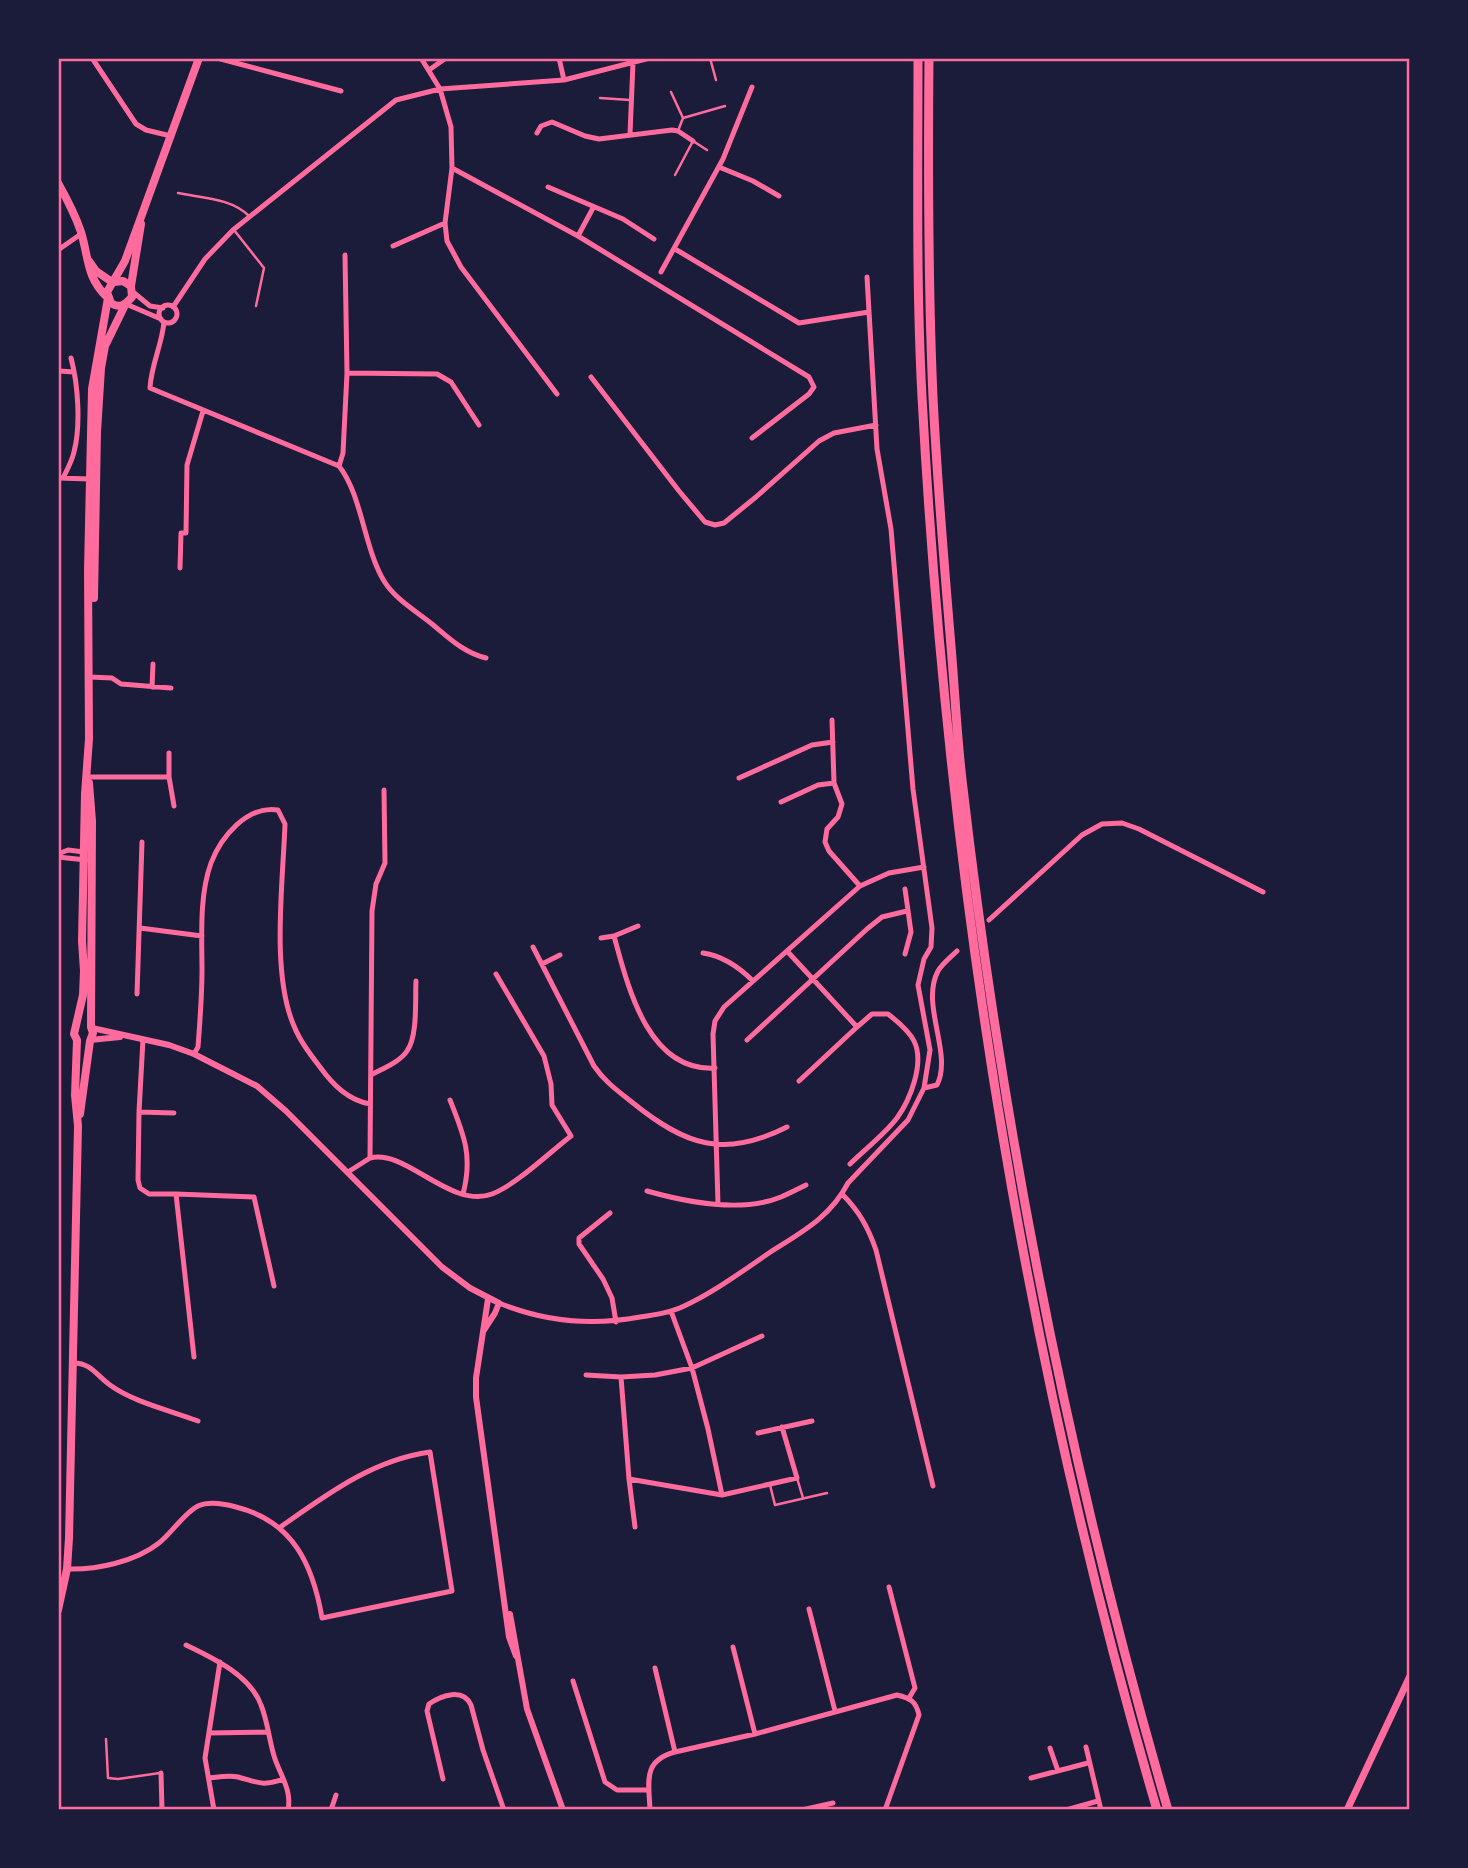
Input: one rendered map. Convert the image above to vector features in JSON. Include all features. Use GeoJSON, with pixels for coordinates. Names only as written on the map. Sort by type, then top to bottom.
{"type":"FeatureCollection","features":[{"type":"Feature","properties":{"kind":"highway"},"geometry":{"type":"LineString","coordinates":[[918,58],[922,393],[936,601],[965,891],[988,1054],[1019,1241],[1057,1428],[1094,1580],[1157,1810]]}},
{"type":"Feature","properties":{"kind":"highway"},"geometry":{"type":"LineString","coordinates":[[929,58],[931,316],[940,515],[962,783],[979,918],[1003,1078],[1055,1365],[1084,1493],[1139,1709],[1168,1810]]}},
{"type":"Feature","properties":{"kind":"main road"},"geometry":{"type":"LineString","coordinates":[[78,1126],[93,1033],[88,860],[84,851],[88,777],[88,614],[94,369],[108,286],[125,261],[199,58]]}},
{"type":"Feature","properties":{"kind":"main road"},"geometry":{"type":"LineString","coordinates":[[58,183],[70,203],[81,234],[89,274],[115,305],[126,305]]}},
{"type":"Feature","properties":{"kind":"main road"},"geometry":{"type":"LineString","coordinates":[[90,653],[94,614],[97,432],[101,368],[105,346],[132,297],[142,218]]}},
{"type":"Feature","properties":{"kind":"main road"},"geometry":{"type":"LineString","coordinates":[[87,258],[96,271],[113,282],[123,281],[132,289]]}},
{"type":"Feature","properties":{"kind":"main road"},"geometry":{"type":"LineString","coordinates":[[58,1608],[67,1569],[78,1126],[75,1096],[77,1040],[74,1034],[83,995],[91,793],[88,777]]}},
{"type":"Feature","properties":{"kind":"main road"},"geometry":{"type":"LineString","coordinates":[[77,1026],[84,1023],[91,1027]]}},
{"type":"Feature","properties":{"kind":"main road"},"geometry":{"type":"LineString","coordinates":[[77,1040],[83,1043],[90,1041]]}},
{"type":"Feature","properties":{"kind":"main road"},"geometry":{"type":"LineString","coordinates":[[1347,1810],[1410,1676]]}},
{"type":"Feature","properties":{"kind":"street"},"geometry":{"type":"LineString","coordinates":[[92,58],[136,124],[146,130],[171,136]]}},
{"type":"Feature","properties":{"kind":"street"},"geometry":{"type":"LineString","coordinates":[[216,58],[341,91]]}},
{"type":"Feature","properties":{"kind":"street"},"geometry":{"type":"LineString","coordinates":[[421,58],[440,89],[451,127],[452,168],[444,223],[447,241],[461,267],[557,394]]}},
{"type":"Feature","properties":{"kind":"street"},"geometry":{"type":"LineString","coordinates":[[429,70],[446,58]]}},
{"type":"Feature","properties":{"kind":"street"},"geometry":{"type":"LineString","coordinates":[[559,58],[564,80]]}},
{"type":"Feature","properties":{"kind":"street"},"geometry":{"type":"LineString","coordinates":[[173,307],[205,259],[233,229],[389,104],[407,96],[440,89],[564,80],[650,58]]}},
{"type":"Feature","properties":{"kind":"street"},"geometry":{"type":"LineString","coordinates":[[630,134],[633,63]]}},
{"type":"Feature","properties":{"kind":"street"},"geometry":{"type":"LineString","coordinates":[[661,272],[719,167],[752,87]]}},
{"type":"Feature","properties":{"kind":"street"},"geometry":{"type":"LineString","coordinates":[[537,133],[541,126],[552,122],[592,138],[678,131],[692,141]]}},
{"type":"Feature","properties":{"kind":"street"},"geometry":{"type":"LineString","coordinates":[[719,167],[779,196]]}},
{"type":"Feature","properties":{"kind":"street"},"geometry":{"type":"LineString","coordinates":[[452,168],[578,236],[809,377],[814,387],[809,394],[752,438]]}},
{"type":"Feature","properties":{"kind":"street"},"geometry":{"type":"LineString","coordinates":[[548,187],[623,219],[654,239]]}},
{"type":"Feature","properties":{"kind":"street"},"geometry":{"type":"LineString","coordinates":[[578,236],[593,208]]}},
{"type":"Feature","properties":{"kind":"street"},"geometry":{"type":"LineString","coordinates":[[393,246],[444,223]]}},
{"type":"Feature","properties":{"kind":"street"},"geometry":{"type":"LineString","coordinates":[[58,250],[81,234]]}},
{"type":"Feature","properties":{"kind":"street"},"geometry":{"type":"LineString","coordinates":[[675,249],[799,323],[869,312]]}},
{"type":"Feature","properties":{"kind":"street"},"geometry":{"type":"LineString","coordinates":[[339,466],[343,453],[347,373],[345,256]]}},
{"type":"Feature","properties":{"kind":"street"},"geometry":{"type":"LineString","coordinates":[[91,1027],[194,1054],[257,1086],[286,1111],[442,1267],[488,1298],[545,1318],[569,1322],[616,1322],[671,1311],[714,1290],[822,1218],[848,1183],[908,1120],[924,1088],[930,1050],[918,985],[924,959],[931,947],[932,928],[913,789],[891,529],[880,472],[867,277]]}},
{"type":"Feature","properties":{"kind":"street"},"geometry":{"type":"LineString","coordinates":[[126,305],[170,323],[176,319],[177,313],[173,307],[150,306],[132,289]]}},
{"type":"Feature","properties":{"kind":"street"},"geometry":{"type":"LineString","coordinates":[[163,308],[159,313],[163,333],[151,371],[150,388],[339,466],[385,583],[395,594],[471,654],[486,658]]}},
{"type":"Feature","properties":{"kind":"street"},"geometry":{"type":"LineString","coordinates":[[71,358],[76,378],[76,437],[74,453],[61,478],[90,479]]}},
{"type":"Feature","properties":{"kind":"street"},"geometry":{"type":"LineString","coordinates":[[59,371],[74,372]]}},
{"type":"Feature","properties":{"kind":"street"},"geometry":{"type":"LineString","coordinates":[[347,373],[436,374],[451,382],[479,425]]}},
{"type":"Feature","properties":{"kind":"street"},"geometry":{"type":"LineString","coordinates":[[591,377],[679,491],[705,522],[715,525],[724,523],[756,497],[819,440],[834,433],[876,425]]}},
{"type":"Feature","properties":{"kind":"street"},"geometry":{"type":"LineString","coordinates":[[180,568],[181,533],[186,533],[187,465],[203,411]]}},
{"type":"Feature","properties":{"kind":"street"},"geometry":{"type":"LineString","coordinates":[[152,687],[153,664]]}},
{"type":"Feature","properties":{"kind":"street"},"geometry":{"type":"LineString","coordinates":[[90,677],[112,678],[121,684],[171,688]]}},
{"type":"Feature","properties":{"kind":"street"},"geometry":{"type":"LineString","coordinates":[[832,720],[835,783],[842,800],[842,808],[827,829],[825,842],[829,851],[860,886]]}},
{"type":"Feature","properties":{"kind":"street"},"geometry":{"type":"LineString","coordinates":[[739,778],[812,745],[833,742]]}},
{"type":"Feature","properties":{"kind":"street"},"geometry":{"type":"LineString","coordinates":[[169,753],[169,777],[174,806]]}},
{"type":"Feature","properties":{"kind":"street"},"geometry":{"type":"LineString","coordinates":[[88,777],[169,777]]}},
{"type":"Feature","properties":{"kind":"street"},"geometry":{"type":"LineString","coordinates":[[781,802],[818,785],[835,783]]}},
{"type":"Feature","properties":{"kind":"street"},"geometry":{"type":"LineString","coordinates":[[370,1158],[372,911],[376,884],[386,863],[384,790]]}},
{"type":"Feature","properties":{"kind":"street"},"geometry":{"type":"LineString","coordinates":[[194,1054],[198,1047],[202,1002],[202,936],[206,885],[211,863],[223,841],[240,821],[259,811],[278,810],[285,824],[280,959],[287,1005],[305,1048],[325,1074],[349,1098],[370,1104]]}},
{"type":"Feature","properties":{"kind":"street"},"geometry":{"type":"LineString","coordinates":[[989,920],[1083,835],[1102,824],[1122,822],[1139,829],[1263,892]]}},
{"type":"Feature","properties":{"kind":"street"},"geometry":{"type":"LineString","coordinates":[[137,994],[142,842]]}},
{"type":"Feature","properties":{"kind":"street"},"geometry":{"type":"LineString","coordinates":[[58,856],[68,850],[84,851]]}},
{"type":"Feature","properties":{"kind":"street"},"geometry":{"type":"LineString","coordinates":[[58,856],[88,860]]}},
{"type":"Feature","properties":{"kind":"street"},"geometry":{"type":"LineString","coordinates":[[718,1204],[713,1034],[715,1021],[724,1007],[860,886],[889,873],[924,867]]}},
{"type":"Feature","properties":{"kind":"street"},"geometry":{"type":"LineString","coordinates":[[905,889],[911,932],[905,954]]}},
{"type":"Feature","properties":{"kind":"street"},"geometry":{"type":"LineString","coordinates":[[747,1040],[874,923],[894,913],[907,911]]}},
{"type":"Feature","properties":{"kind":"street"},"geometry":{"type":"LineString","coordinates":[[601,938],[614,936],[638,926]]}},
{"type":"Feature","properties":{"kind":"street"},"geometry":{"type":"LineString","coordinates":[[141,928],[202,936]]}},
{"type":"Feature","properties":{"kind":"street"},"geometry":{"type":"LineString","coordinates":[[614,936],[634,1000],[663,1049],[691,1067],[715,1068]]}},
{"type":"Feature","properties":{"kind":"street"},"geometry":{"type":"LineString","coordinates":[[533,947],[589,1057],[604,1079],[648,1116],[680,1136],[717,1144],[748,1142],[787,1127]]}},
{"type":"Feature","properties":{"kind":"street"},"geometry":{"type":"LineString","coordinates":[[787,951],[857,1027]]}},
{"type":"Feature","properties":{"kind":"street"},"geometry":{"type":"LineString","coordinates":[[924,1088],[937,1085],[942,1074],[934,1016],[933,984],[939,969],[957,951]]}},
{"type":"Feature","properties":{"kind":"street"},"geometry":{"type":"LineString","coordinates":[[703,953],[724,959],[743,970],[753,981]]}},
{"type":"Feature","properties":{"kind":"street"},"geometry":{"type":"LineString","coordinates":[[542,964],[560,955]]}},
{"type":"Feature","properties":{"kind":"street"},"geometry":{"type":"LineString","coordinates":[[348,1172],[370,1158],[386,1157],[448,1189],[483,1197],[495,1194],[571,1136],[552,1105],[551,1084],[544,1056],[496,974]]}},
{"type":"Feature","properties":{"kind":"street"},"geometry":{"type":"LineString","coordinates":[[371,1075],[407,1053],[415,1016],[416,981]]}},
{"type":"Feature","properties":{"kind":"street"},"geometry":{"type":"LineString","coordinates":[[799,1081],[872,1014],[888,1014],[912,1038],[917,1052],[916,1069],[906,1102],[896,1119],[850,1164]]}},
{"type":"Feature","properties":{"kind":"street"},"geometry":{"type":"LineString","coordinates":[[90,1041],[123,1036]]}},
{"type":"Feature","properties":{"kind":"street"},"geometry":{"type":"LineString","coordinates":[[143,1039],[138,1112],[140,1188],[149,1194],[254,1197],[274,1286]]}},
{"type":"Feature","properties":{"kind":"street"},"geometry":{"type":"LineString","coordinates":[[450,1100],[469,1161],[463,1194]]}},
{"type":"Feature","properties":{"kind":"street"},"geometry":{"type":"LineString","coordinates":[[138,1112],[174,1113]]}},
{"type":"Feature","properties":{"kind":"street"},"geometry":{"type":"LineString","coordinates":[[647,1191],[674,1199],[718,1204],[751,1203],[779,1198],[806,1185]]}},
{"type":"Feature","properties":{"kind":"street"},"geometry":{"type":"LineString","coordinates":[[176,1194],[194,1357]]}},
{"type":"Feature","properties":{"kind":"street"},"geometry":{"type":"LineString","coordinates":[[842,1194],[857,1209],[876,1250],[933,1486]]}},
{"type":"Feature","properties":{"kind":"street"},"geometry":{"type":"LineString","coordinates":[[611,1213],[579,1238],[579,1244],[603,1279],[612,1298],[616,1322]]}},
{"type":"Feature","properties":{"kind":"street"},"geometry":{"type":"LineString","coordinates":[[488,1298],[476,1378],[476,1397],[509,1637],[516,1656],[530,1721],[563,1810]]}},
{"type":"Feature","properties":{"kind":"street"},"geometry":{"type":"LineString","coordinates":[[484,1330],[499,1303]]}},
{"type":"Feature","properties":{"kind":"street"},"geometry":{"type":"LineString","coordinates":[[671,1311],[692,1368],[722,1495]]}},
{"type":"Feature","properties":{"kind":"street"},"geometry":{"type":"LineString","coordinates":[[586,1375],[655,1375],[692,1368],[762,1336]]}},
{"type":"Feature","properties":{"kind":"street"},"geometry":{"type":"LineString","coordinates":[[74,1363],[83,1363],[123,1393],[198,1421]]}},
{"type":"Feature","properties":{"kind":"street"},"geometry":{"type":"LineString","coordinates":[[621,1377],[635,1527]]}},
{"type":"Feature","properties":{"kind":"street"},"geometry":{"type":"LineString","coordinates":[[758,1433],[811,1421]]}},
{"type":"Feature","properties":{"kind":"street"},"geometry":{"type":"LineString","coordinates":[[629,1479],[722,1495],[797,1478],[782,1427]]}},
{"type":"Feature","properties":{"kind":"street"},"geometry":{"type":"LineString","coordinates":[[67,1569],[81,1570],[138,1556],[158,1544],[198,1506],[219,1504],[247,1510],[279,1528],[300,1550],[317,1587],[322,1618],[452,1591],[430,1452],[413,1455],[362,1473],[279,1528]]}},
{"type":"Feature","properties":{"kind":"street"},"geometry":{"type":"LineString","coordinates":[[889,1587],[915,1688],[909,1698]]}},
{"type":"Feature","properties":{"kind":"street"},"geometry":{"type":"LineString","coordinates":[[809,1609],[835,1711]]}},
{"type":"Feature","properties":{"kind":"street"},"geometry":{"type":"LineString","coordinates":[[186,1645],[220,1662],[244,1681],[257,1696],[290,1794],[288,1810]]}},
{"type":"Feature","properties":{"kind":"street"},"geometry":{"type":"LineString","coordinates":[[733,1647],[755,1734]]}},
{"type":"Feature","properties":{"kind":"street"},"geometry":{"type":"LineString","coordinates":[[214,1810],[205,1758],[220,1662]]}},
{"type":"Feature","properties":{"kind":"street"},"geometry":{"type":"LineString","coordinates":[[655,1668],[675,1752]]}},
{"type":"Feature","properties":{"kind":"street"},"geometry":{"type":"LineString","coordinates":[[573,1681],[605,1782],[617,1790],[648,1790]]}},
{"type":"Feature","properties":{"kind":"street"},"geometry":{"type":"LineString","coordinates":[[443,1779],[427,1711],[429,1703],[444,1696],[461,1694],[468,1698],[471,1705],[504,1810]]}},
{"type":"Feature","properties":{"kind":"street"},"geometry":{"type":"LineString","coordinates":[[650,1810],[650,1770],[661,1756],[755,1734],[897,1695],[909,1698],[916,1705],[919,1715],[885,1810]]}},
{"type":"Feature","properties":{"kind":"street"},"geometry":{"type":"LineString","coordinates":[[209,1733],[268,1732]]}},
{"type":"Feature","properties":{"kind":"street"},"geometry":{"type":"LineString","coordinates":[[1086,1747],[1101,1810]]}},
{"type":"Feature","properties":{"kind":"street"},"geometry":{"type":"LineString","coordinates":[[1050,1748],[1058,1771]]}},
{"type":"Feature","properties":{"kind":"street"},"geometry":{"type":"LineString","coordinates":[[1031,1778],[1088,1763]]}},
{"type":"Feature","properties":{"kind":"street"},"geometry":{"type":"LineString","coordinates":[[161,1773],[162,1810]]}},
{"type":"Feature","properties":{"kind":"street"},"geometry":{"type":"LineString","coordinates":[[209,1777],[236,1777],[256,1783],[272,1783],[283,1779]]}},
{"type":"Feature","properties":{"kind":"street"},"geometry":{"type":"LineString","coordinates":[[331,1810],[336,1796]]}},
{"type":"Feature","properties":{"kind":"street"},"geometry":{"type":"LineString","coordinates":[[1066,1810],[1098,1801]]}},
{"type":"Feature","properties":{"kind":"street"},"geometry":{"type":"LineString","coordinates":[[802,1810],[833,1803]]}},
{"type":"Feature","properties":{"kind":"lane"},"geometry":{"type":"LineString","coordinates":[[710,58],[716,80]]}},
{"type":"Feature","properties":{"kind":"lane"},"geometry":{"type":"LineString","coordinates":[[671,92],[683,118],[678,131]]}},
{"type":"Feature","properties":{"kind":"lane"},"geometry":{"type":"LineString","coordinates":[[600,98],[630,100]]}},
{"type":"Feature","properties":{"kind":"lane"},"geometry":{"type":"LineString","coordinates":[[683,118],[724,106]]}},
{"type":"Feature","properties":{"kind":"lane"},"geometry":{"type":"LineString","coordinates":[[676,175],[692,141],[707,150]]}},
{"type":"Feature","properties":{"kind":"lane"},"geometry":{"type":"LineString","coordinates":[[178,194],[230,203],[248,216]]}},
{"type":"Feature","properties":{"kind":"lane"},"geometry":{"type":"LineString","coordinates":[[233,229],[264,268],[256,306]]}},
{"type":"Feature","properties":{"kind":"lane"},"geometry":{"type":"LineString","coordinates":[[797,1478],[803,1498]]}},
{"type":"Feature","properties":{"kind":"lane"},"geometry":{"type":"LineString","coordinates":[[770,1484],[775,1505],[827,1493]]}},
{"type":"Feature","properties":{"kind":"lane"},"geometry":{"type":"LineString","coordinates":[[106,1739],[108,1778],[161,1773]]}}]}
